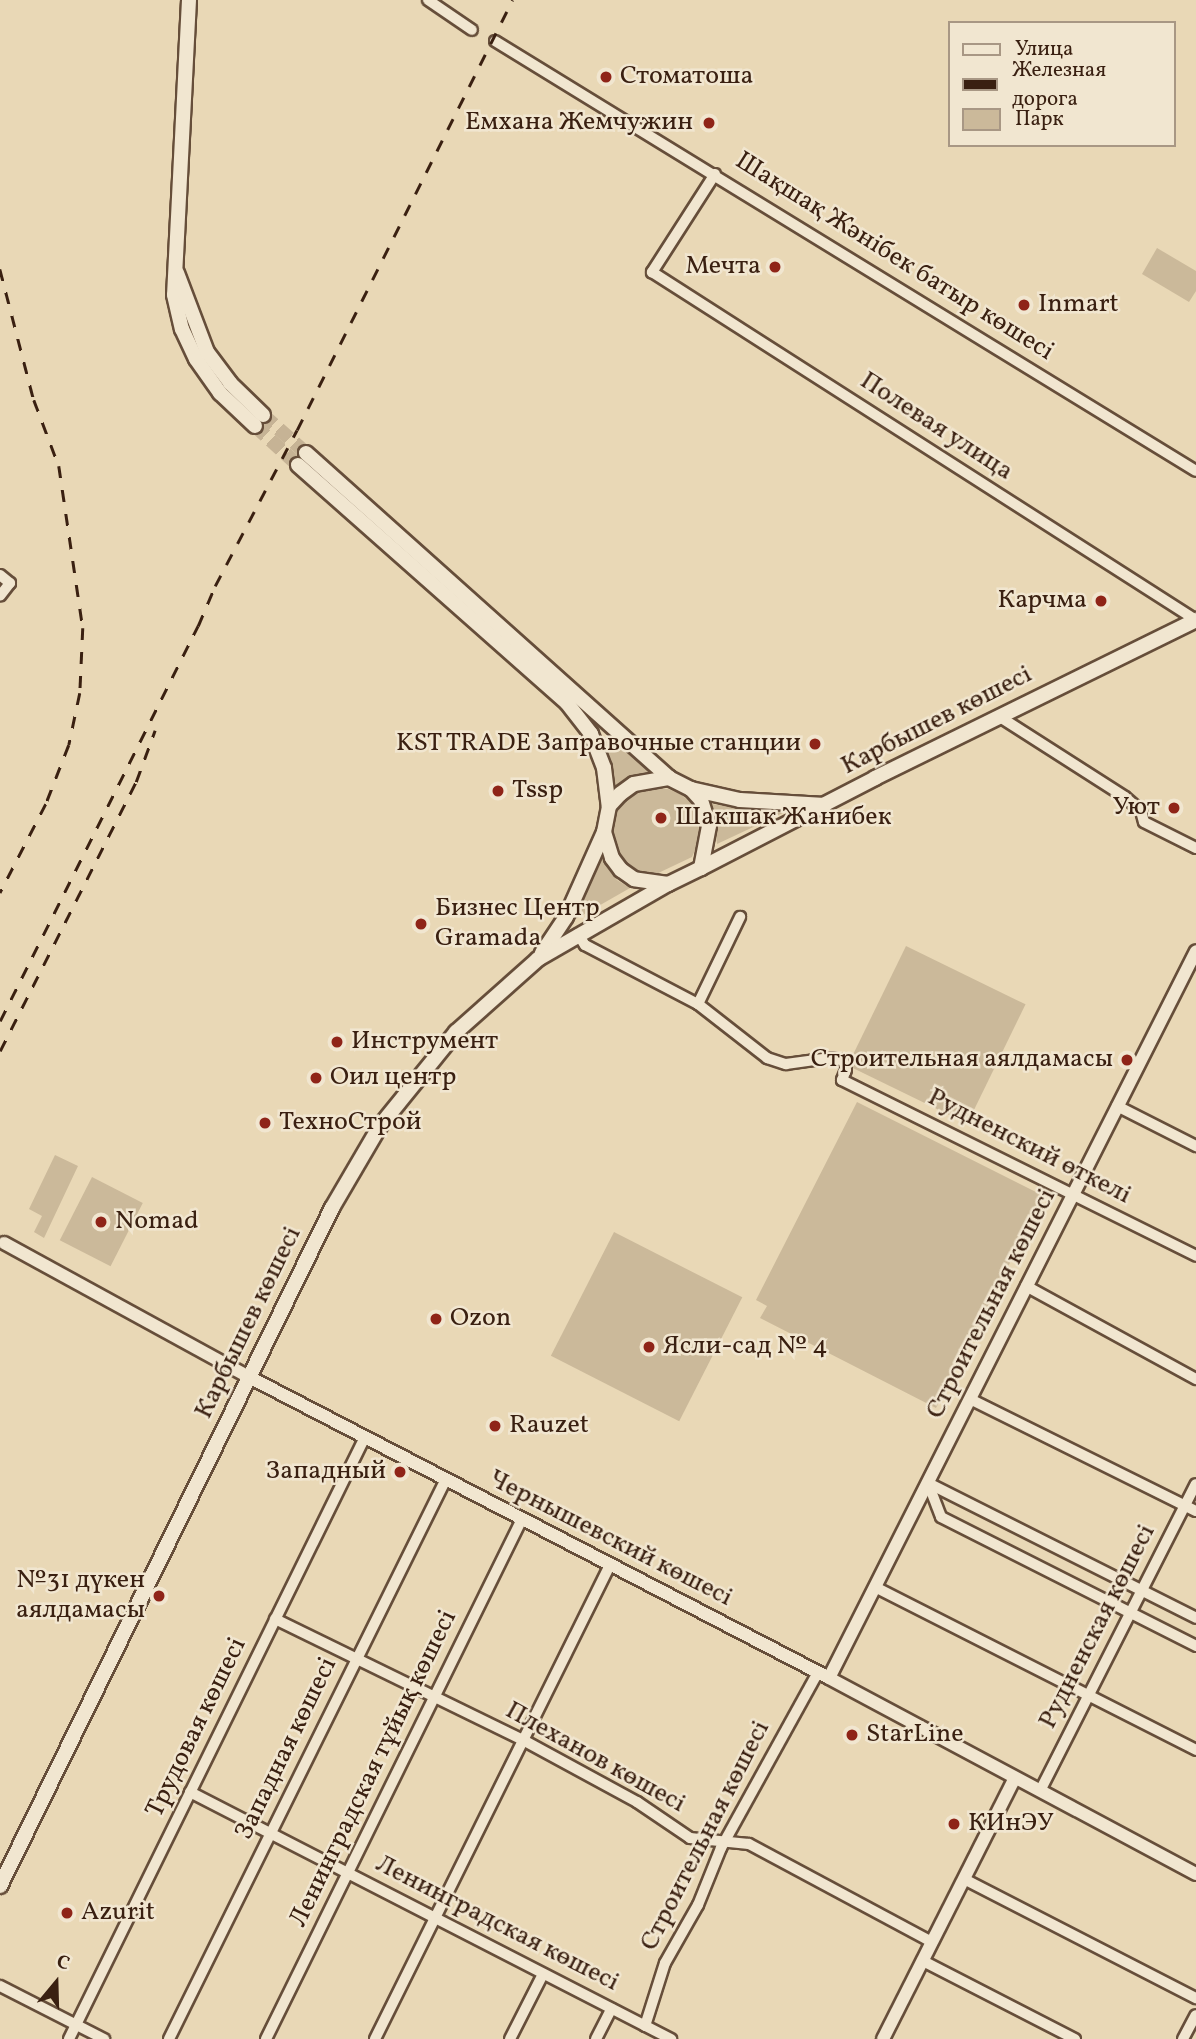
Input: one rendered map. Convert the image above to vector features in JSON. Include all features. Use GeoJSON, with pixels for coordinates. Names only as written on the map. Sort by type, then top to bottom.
{"type":"FeatureCollection","features":[{"type":"Feature","properties":{"kind":"main road"},"geometry":{"type":"LineString","coordinates":[[189,0],[174,295],[182,329],[196,359],[220,393],[259,420]]}},
{"type":"Feature","properties":{"kind":"main road"},"geometry":{"type":"LineString","coordinates":[[538,959],[566,917],[604,832],[609,806],[604,768],[591,734],[567,703],[302,459],[669,778],[691,789],[740,800],[827,805]]}},
{"type":"Feature","properties":{"kind":"main road","name":"Карбышев көшесі"},"geometry":{"type":"LineString","coordinates":[[701,869],[1196,620]]}},
{"type":"Feature","properties":{"kind":"main road"},"geometry":{"type":"LineString","coordinates":[[609,806],[634,784],[669,778]]}},
{"type":"Feature","properties":{"kind":"main road"},"geometry":{"type":"LineString","coordinates":[[604,832],[612,858],[621,870],[634,878],[668,884],[701,869],[709,826],[706,810],[691,789]]}},
{"type":"Feature","properties":{"kind":"main road","name":"Карбышев көшесі"},"geometry":{"type":"LineString","coordinates":[[0,1886],[332,1208],[380,1126],[456,1032],[538,959],[668,884]]}},
{"type":"Feature","properties":{"kind":"street"},"geometry":{"type":"LineString","coordinates":[[428,0],[472,30]]}},
{"type":"Feature","properties":{"kind":"street","name":"Шақшақ Жәнібек батыр көшесі"},"geometry":{"type":"LineString","coordinates":[[495,41],[1196,471]]}},
{"type":"Feature","properties":{"kind":"street","name":"Полевая улица"},"geometry":{"type":"LineString","coordinates":[[715,174],[652,272],[1196,620]]}},
{"type":"Feature","properties":{"kind":"street"},"geometry":{"type":"LineString","coordinates":[[0,575],[10,583],[0,596]]}},
{"type":"Feature","properties":{"kind":"street"},"geometry":{"type":"LineString","coordinates":[[1000,717],[1125,797],[1141,811],[1144,822],[1196,848]]}},
{"type":"Feature","properties":{"kind":"street"},"geometry":{"type":"LineString","coordinates":[[578,934],[585,945],[698,1004],[740,917]]}},
{"type":"Feature","properties":{"kind":"street","name":"Строительная көшесі"},"geometry":{"type":"LineString","coordinates":[[645,2026],[665,1963],[698,1905],[724,1844],[875,1587],[1195,953]]}},
{"type":"Feature","properties":{"kind":"street","name":"Рудненский өткелі"},"geometry":{"type":"LineString","coordinates":[[698,1004],[767,1058],[786,1065],[829,1058],[843,1060],[846,1070],[842,1080],[1196,1256]]}},
{"type":"Feature","properties":{"kind":"street"},"geometry":{"type":"LineString","coordinates":[[1117,1106],[1196,1146]]}},
{"type":"Feature","properties":{"kind":"street","name":"Чернышевский көшесі"},"geometry":{"type":"LineString","coordinates":[[4,1243],[251,1378],[823,1675],[1196,1874]]}},
{"type":"Feature","properties":{"kind":"street"},"geometry":{"type":"LineString","coordinates":[[1026,1286],[1196,1379]]}},
{"type":"Feature","properties":{"kind":"street"},"geometry":{"type":"LineString","coordinates":[[970,1399],[1196,1511]]}},
{"type":"Feature","properties":{"kind":"street","name":"Трудовая көшесі"},"geometry":{"type":"LineString","coordinates":[[69,2039],[365,1437]]}},
{"type":"Feature","properties":{"kind":"street","name":"Западная көшесі"},"geometry":{"type":"LineString","coordinates":[[169,2039],[446,1479]]}},
{"type":"Feature","properties":{"kind":"street"},"geometry":{"type":"LineString","coordinates":[[928,1483],[1196,1618]]}},
{"type":"Feature","properties":{"kind":"street"},"geometry":{"type":"LineString","coordinates":[[928,1483],[941,1517],[1196,1646]]}},
{"type":"Feature","properties":{"kind":"street","name":"Рудненская көшесі"},"geometry":{"type":"LineString","coordinates":[[1041,1791],[1196,1484]]}},
{"type":"Feature","properties":{"kind":"street","name":"Ленинградская тұйық көшесі"},"geometry":{"type":"LineString","coordinates":[[266,2039],[522,1519]]}},
{"type":"Feature","properties":{"kind":"street"},"geometry":{"type":"LineString","coordinates":[[375,2039],[610,1564]]}},
{"type":"Feature","properties":{"kind":"street"},"geometry":{"type":"LineString","coordinates":[[875,1587],[1196,1750]]}},
{"type":"Feature","properties":{"kind":"street","name":"Плеханов көшесі"},"geometry":{"type":"LineString","coordinates":[[275,1619],[523,1740],[637,1802],[690,1838],[724,1844],[748,1844],[932,1942]]}},
{"type":"Feature","properties":{"kind":"street"},"geometry":{"type":"LineString","coordinates":[[883,2039],[1016,1778]]}},
{"type":"Feature","properties":{"kind":"street","name":"Ленинградская көшесі"},"geometry":{"type":"LineString","coordinates":[[190,1792],[670,2039]]}},
{"type":"Feature","properties":{"kind":"street"},"geometry":{"type":"LineString","coordinates":[[964,1879],[1196,1998]]}},
{"type":"Feature","properties":{"kind":"street"},"geometry":{"type":"LineString","coordinates":[[923,1961],[1075,2039]]}},
{"type":"Feature","properties":{"kind":"street"},"geometry":{"type":"LineString","coordinates":[[510,2039],[543,1974]]}},
{"type":"Feature","properties":{"kind":"street"},"geometry":{"type":"LineString","coordinates":[[0,1986],[104,2039]]}},
{"type":"Feature","properties":{"kind":"street"},"geometry":{"type":"LineString","coordinates":[[596,2039],[611,2009]]}},
{"type":"Feature","properties":{"kind":"street"},"geometry":{"type":"LineString","coordinates":[[1183,2039],[1196,2015]]}},
{"type":"Feature","properties":{"kind":"green space"},"geometry":{"type":"Polygon","coordinates":[[[1157,248],[1196,271],[1196,291],[1189,302],[1142,274],[1157,248]]]}},
{"type":"Feature","properties":{"kind":"green space"},"geometry":{"type":"Polygon","coordinates":[[[609,737],[650,771],[629,779],[614,789],[598,742],[609,737]]]}},
{"type":"Feature","properties":{"kind":"green space"},"geometry":{"type":"Polygon","coordinates":[[[652,788],[668,789],[682,795],[694,806],[701,836],[692,857],[652,876],[628,867],[619,857],[612,844],[611,829],[615,815],[624,802],[637,793],[652,788]]]}},
{"type":"Feature","properties":{"kind":"green space"},"geometry":{"type":"Polygon","coordinates":[[[712,804],[735,808],[785,812],[717,844],[712,804]]]}},
{"type":"Feature","properties":{"kind":"green space"},"geometry":{"type":"Polygon","coordinates":[[[602,859],[617,880],[630,888],[574,920],[602,859]]]}},
{"type":"Feature","properties":{"kind":"green space"},"geometry":{"type":"Polygon","coordinates":[[[906,946],[1026,1004],[967,1124],[848,1066],[906,946]]]}},
{"type":"Feature","properties":{"kind":"green space"},"geometry":{"type":"Polygon","coordinates":[[[857,1102],[1044,1196],[936,1408],[760,1318],[767,1306],[756,1300],[857,1102]]]}},
{"type":"Feature","properties":{"kind":"green space","name":"Nomad"},"geometry":{"type":"Polygon","coordinates":[[[55,1155],[78,1166],[44,1238],[34,1232],[42,1216],[29,1209],[55,1155]]]}},
{"type":"Feature","properties":{"kind":"green space","name":"Nomad"},"geometry":{"type":"Polygon","coordinates":[[[92,1177],[143,1203],[111,1266],[60,1240],[92,1177]]]}},
{"type":"Feature","properties":{"kind":"green space"},"geometry":{"type":"Polygon","coordinates":[[[614,1232],[742,1297],[679,1421],[551,1356],[614,1232]]]}},
{"type":"Feature","properties":{"kind":"tunnel"},"geometry":{"type":"LineString","coordinates":[[263,415],[306,453]]}},
{"type":"Feature","properties":{"kind":"tunnel"},"geometry":{"type":"LineString","coordinates":[[255,426],[298,465]]}},
{"type":"Feature","properties":{"kind":"railway"},"geometry":{"type":"LineString","coordinates":[[0,1021],[198,626],[215,586],[297,430],[512,0]]}},
{"type":"Feature","properties":{"kind":"railway"},"geometry":{"type":"LineString","coordinates":[[0,269],[34,400],[59,466],[83,628],[80,693],[69,745],[46,804],[0,893]]}},
{"type":"Feature","properties":{"kind":"railway"},"geometry":{"type":"LineString","coordinates":[[0,1051],[136,782],[155,730]]}},
{"type":"Feature","properties":{"kind":"place","name":"Стоматоша"},"geometry":{"type":"Point","coordinates":[606,77]}},
{"type":"Feature","properties":{"kind":"place","name":"Емхана Жемчужин"},"geometry":{"type":"Point","coordinates":[709,123]}},
{"type":"Feature","properties":{"kind":"place","name":"Мечта"},"geometry":{"type":"Point","coordinates":[775,267]}},
{"type":"Feature","properties":{"kind":"place","name":"Inmart"},"geometry":{"type":"Point","coordinates":[1024,305]}},
{"type":"Feature","properties":{"kind":"place","name":"Карчма"},"geometry":{"type":"Point","coordinates":[1101,601]}},
{"type":"Feature","properties":{"kind":"place","name":"KST TRADE Заправочные станции"},"geometry":{"type":"Point","coordinates":[815,744]}},
{"type":"Feature","properties":{"kind":"place","name":"Tssp"},"geometry":{"type":"Point","coordinates":[498,791]}},
{"type":"Feature","properties":{"kind":"place","name":"Уют"},"geometry":{"type":"Point","coordinates":[1174,808]}},
{"type":"Feature","properties":{"kind":"place","name":"Шакшак Жанибек"},"geometry":{"type":"Point","coordinates":[661,818]}},
{"type":"Feature","properties":{"kind":"place","name":"Бизнес Центр Gramada"},"geometry":{"type":"Point","coordinates":[421,924]}},
{"type":"Feature","properties":{"kind":"place","name":"Инструмент"},"geometry":{"type":"Point","coordinates":[337,1042]}},
{"type":"Feature","properties":{"kind":"place","name":"Строительная аялдамасы"},"geometry":{"type":"Point","coordinates":[1127,1060]}},
{"type":"Feature","properties":{"kind":"place","name":"Оил центр"},"geometry":{"type":"Point","coordinates":[316,1078]}},
{"type":"Feature","properties":{"kind":"place","name":"ТехноСтрой"},"geometry":{"type":"Point","coordinates":[265,1123]}},
{"type":"Feature","properties":{"kind":"place","name":"Nomad"},"geometry":{"type":"Point","coordinates":[101,1222]}},
{"type":"Feature","properties":{"kind":"place","name":"Ozon"},"geometry":{"type":"Point","coordinates":[436,1319]}},
{"type":"Feature","properties":{"kind":"place","name":"Ясли-сад № 4"},"geometry":{"type":"Point","coordinates":[649,1347]}},
{"type":"Feature","properties":{"kind":"place","name":"Rauzet"},"geometry":{"type":"Point","coordinates":[495,1426]}},
{"type":"Feature","properties":{"kind":"place","name":"Западный"},"geometry":{"type":"Point","coordinates":[400,1472]}},
{"type":"Feature","properties":{"kind":"place","name":"№31 дүкен аялдамасы"},"geometry":{"type":"Point","coordinates":[159,1596]}},
{"type":"Feature","properties":{"kind":"place","name":"StarLine"},"geometry":{"type":"Point","coordinates":[852,1735]}},
{"type":"Feature","properties":{"kind":"place","name":"КИнЭУ"},"geometry":{"type":"Point","coordinates":[954,1824]}},
{"type":"Feature","properties":{"kind":"place","name":"Azurit"},"geometry":{"type":"Point","coordinates":[67,1913]}}]}
